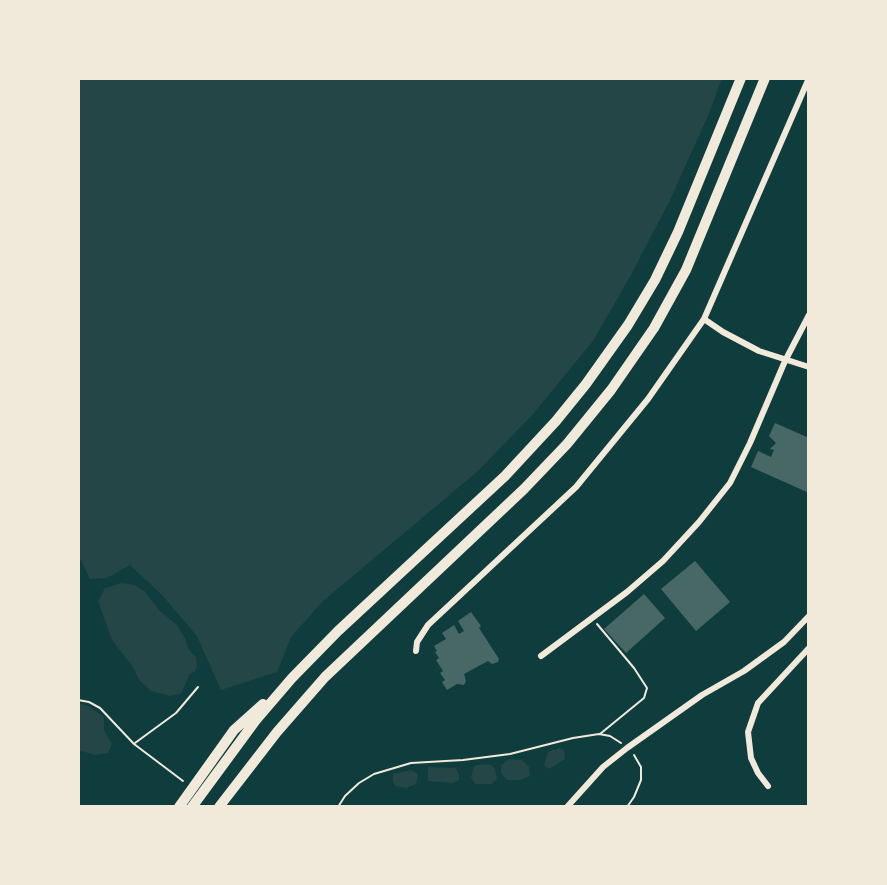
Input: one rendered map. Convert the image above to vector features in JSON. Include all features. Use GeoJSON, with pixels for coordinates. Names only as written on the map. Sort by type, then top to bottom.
{"type":"FeatureCollection","features":[{"type":"Feature","properties":{"kind":"highway"},"geometry":{"type":"LineString","coordinates":[[192,807],[281,691],[338,631],[505,476],[586,384],[655,280],[741,78]]}},
{"type":"Feature","properties":{"kind":"highway"},"geometry":{"type":"LineString","coordinates":[[219,807],[301,704],[347,655],[524,489],[567,444],[611,390],[654,328],[686,270],[765,78]]}},
{"type":"Feature","properties":{"kind":"highway"},"geometry":{"type":"LineString","coordinates":[[179,807],[234,730],[281,691]]}},
{"type":"Feature","properties":{"kind":"street"},"geometry":{"type":"LineString","coordinates":[[416,651],[417,642],[428,625],[576,487],[648,399],[704,319],[809,78]]}},
{"type":"Feature","properties":{"kind":"street"},"geometry":{"type":"LineString","coordinates":[[541,656],[663,561],[730,483],[809,315]]}},
{"type":"Feature","properties":{"kind":"street"},"geometry":{"type":"LineString","coordinates":[[704,319],[759,351],[809,367]]}},
{"type":"Feature","properties":{"kind":"street"},"geometry":{"type":"LineString","coordinates":[[567,807],[603,767],[627,748],[784,642],[809,616]]}},
{"type":"Feature","properties":{"kind":"street"},"geometry":{"type":"LineString","coordinates":[[768,786],[751,758],[748,732],[758,703],[809,648]]}},
{"type":"Feature","properties":{"kind":"street"},"geometry":{"type":"LineString","coordinates":[[801,657],[809,666]]}},
{"type":"Feature","properties":{"kind":"path"},"geometry":{"type":"LineString","coordinates":[[592,617],[647,688],[644,698],[599,734]]}},
{"type":"Feature","properties":{"kind":"path"},"geometry":{"type":"LineString","coordinates":[[134,744],[176,713],[198,687]]}},
{"type":"Feature","properties":{"kind":"path"},"geometry":{"type":"LineString","coordinates":[[78,700],[100,708],[134,744],[184,781]]}},
{"type":"Feature","properties":{"kind":"path"},"geometry":{"type":"LineString","coordinates":[[338,807],[359,783],[374,774],[399,766],[510,754],[599,734],[610,736],[627,748],[641,767],[641,780],[627,807]]}},
{"type":"Feature","properties":{"kind":"shaded area"},"geometry":{"type":"Polygon","coordinates":[[[78,78],[722,78],[671,198],[593,341],[533,414],[478,471],[323,601],[291,637],[277,672],[221,690],[197,636],[162,595],[130,565],[107,578],[90,579],[78,554],[78,78]]]}},
{"type":"Feature","properties":{"kind":"shaded area"},"geometry":{"type":"Polygon","coordinates":[[[122,583],[135,585],[144,591],[159,610],[177,625],[189,650],[196,657],[195,671],[189,675],[180,694],[170,696],[151,691],[139,680],[112,640],[98,601],[105,588],[122,583]]]}},
{"type":"Feature","properties":{"kind":"shaded area"},"geometry":{"type":"Polygon","coordinates":[[[78,703],[104,717],[104,730],[112,744],[108,753],[95,755],[78,750],[78,703]]]}},
{"type":"Feature","properties":{"kind":"shaded area"},"geometry":{"type":"Polygon","coordinates":[[[559,748],[564,750],[565,759],[549,769],[544,765],[548,752],[559,748]]]}},
{"type":"Feature","properties":{"kind":"shaded area"},"geometry":{"type":"Polygon","coordinates":[[[510,759],[522,760],[529,767],[530,776],[507,780],[501,773],[501,765],[510,759]]]}},
{"type":"Feature","properties":{"kind":"shaded area"},"geometry":{"type":"Polygon","coordinates":[[[483,764],[495,769],[497,779],[492,784],[475,784],[471,777],[474,766],[483,764]]]}},
{"type":"Feature","properties":{"kind":"shaded area"},"geometry":{"type":"Polygon","coordinates":[[[428,767],[456,768],[459,780],[453,783],[428,781],[428,767]]]}},
{"type":"Feature","properties":{"kind":"shaded area"},"geometry":{"type":"Polygon","coordinates":[[[411,770],[418,774],[416,784],[406,788],[395,786],[393,774],[411,770]]]}},
{"type":"Feature","properties":{"kind":"building"},"geometry":{"type":"Polygon","coordinates":[[[775,423],[809,438],[809,493],[751,467],[758,451],[771,457],[774,450],[770,449],[776,443],[769,436],[775,423]]]}},
{"type":"Feature","properties":{"kind":"building"},"geometry":{"type":"Polygon","coordinates":[[[695,561],[730,602],[696,631],[661,589],[695,561]]]}},
{"type":"Feature","properties":{"kind":"building"},"geometry":{"type":"Polygon","coordinates":[[[644,594],[665,618],[626,653],[604,629],[644,594]]]}},
{"type":"Feature","properties":{"kind":"building"},"geometry":{"type":"Polygon","coordinates":[[[471,612],[499,659],[492,664],[488,661],[464,674],[464,685],[457,684],[447,690],[442,682],[445,680],[440,673],[443,671],[436,660],[439,658],[434,646],[446,639],[442,633],[454,625],[459,634],[464,631],[458,621],[471,612]]]}}]}
